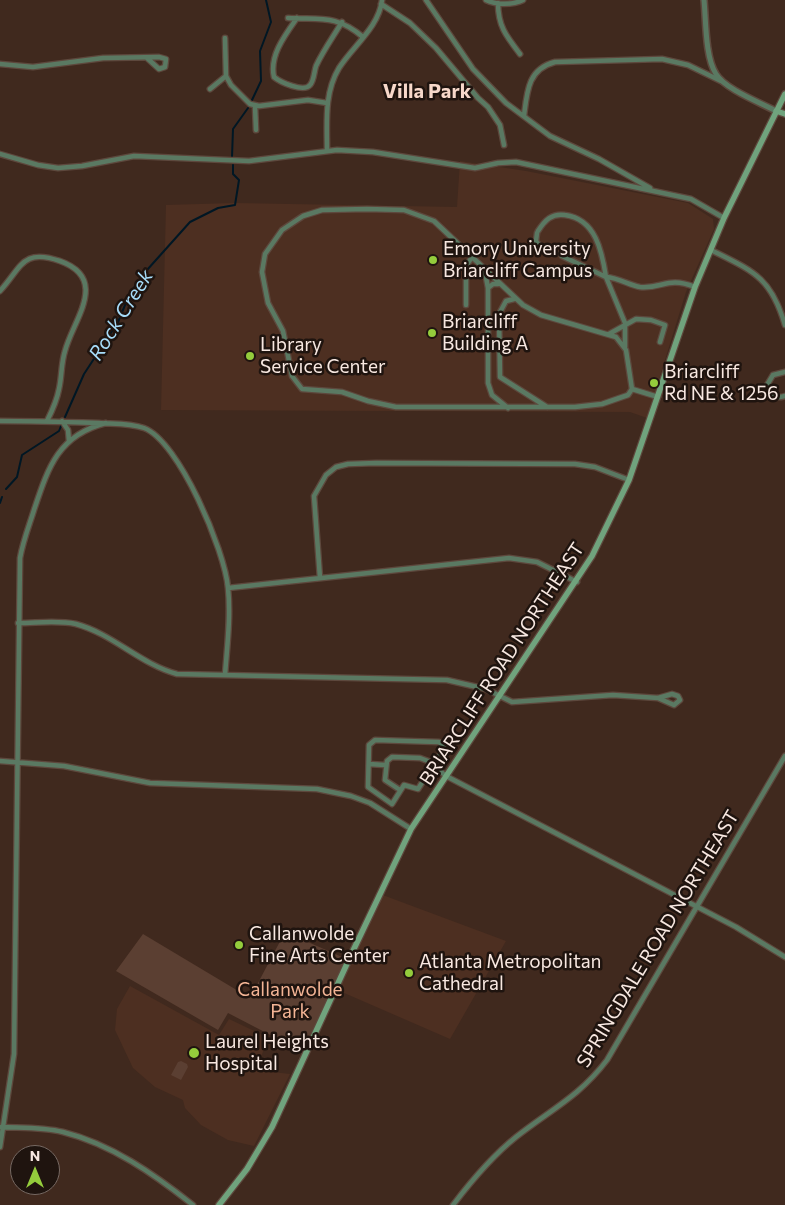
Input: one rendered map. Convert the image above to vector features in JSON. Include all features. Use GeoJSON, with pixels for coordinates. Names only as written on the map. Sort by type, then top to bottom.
{"type":"FeatureCollection","features":[{"type":"Feature","properties":{"kind":"main road","name":"BRIARCLIFF ROAD NORTHEAST"},"geometry":{"type":"LineString","coordinates":[[219,1205],[247,1169],[272,1127],[350,955],[411,829],[578,582],[592,556],[629,480],[695,287],[724,218],[785,94]]}},
{"type":"Feature","properties":{"kind":"main road"},"geometry":{"type":"LineString","coordinates":[[776,111],[785,114]]}},
{"type":"Feature","properties":{"kind":"street"},"geometry":{"type":"LineString","coordinates":[[426,0],[482,80],[506,103],[550,136],[655,191]]}},
{"type":"Feature","properties":{"kind":"street"},"geometry":{"type":"LineString","coordinates":[[486,0],[498,3],[516,3],[523,0]]}},
{"type":"Feature","properties":{"kind":"street"},"geometry":{"type":"LineString","coordinates":[[704,0],[711,62],[716,74],[724,83]]}},
{"type":"Feature","properties":{"kind":"street"},"geometry":{"type":"LineString","coordinates":[[327,150],[327,103],[330,86],[339,68],[375,20],[382,2],[436,48],[488,108],[500,125],[504,145]]}},
{"type":"Feature","properties":{"kind":"street"},"geometry":{"type":"LineString","coordinates":[[498,3],[498,19],[520,54]]}},
{"type":"Feature","properties":{"kind":"street"},"geometry":{"type":"LineString","coordinates":[[288,18],[315,17],[342,22],[363,37]]}},
{"type":"Feature","properties":{"kind":"street"},"geometry":{"type":"LineString","coordinates":[[297,18],[281,44],[274,60],[272,71],[274,77],[279,81],[298,87],[307,87],[312,84],[316,66],[342,22]]}},
{"type":"Feature","properties":{"kind":"street"},"geometry":{"type":"LineString","coordinates":[[225,38],[226,76],[230,85],[255,106],[308,100],[327,103]]}},
{"type":"Feature","properties":{"kind":"street"},"geometry":{"type":"LineString","coordinates":[[0,64],[33,67],[103,58],[148,58]]}},
{"type":"Feature","properties":{"kind":"street"},"geometry":{"type":"LineString","coordinates":[[524,116],[528,88],[532,77],[540,68],[556,62],[662,59],[688,65],[776,111]]}},
{"type":"Feature","properties":{"kind":"street"},"geometry":{"type":"LineString","coordinates":[[210,88],[226,76]]}},
{"type":"Feature","properties":{"kind":"street"},"geometry":{"type":"LineString","coordinates":[[255,106],[256,130]]}},
{"type":"Feature","properties":{"kind":"street"},"geometry":{"type":"LineString","coordinates":[[0,154],[38,165],[66,168],[134,156],[250,161],[327,150],[373,152],[475,168],[498,163],[516,162],[613,184],[691,198],[724,218]]}},
{"type":"Feature","properties":{"kind":"street"},"geometry":{"type":"LineString","coordinates":[[613,184],[618,172]]}},
{"type":"Feature","properties":{"kind":"street"},"geometry":{"type":"LineString","coordinates":[[556,253],[540,248],[536,241],[538,232],[547,220],[557,214],[584,220],[598,242],[606,277],[625,323],[625,348],[632,388],[628,395],[595,405],[508,408],[396,407],[368,401],[342,392],[302,389],[292,376],[283,331],[268,302],[262,272],[265,254],[282,230],[303,216],[322,210],[385,209],[417,214],[434,221],[445,230],[514,299],[542,315],[609,334],[620,341],[625,348]]}},
{"type":"Feature","properties":{"kind":"street"},"geometry":{"type":"LineString","coordinates":[[711,250],[745,267],[763,279],[776,297],[785,325]]}},
{"type":"Feature","properties":{"kind":"street"},"geometry":{"type":"LineString","coordinates":[[0,290],[21,263],[36,256],[44,256],[66,264],[76,270],[83,280],[86,293],[85,305],[66,347],[58,393],[47,421]]}},
{"type":"Feature","properties":{"kind":"street"},"geometry":{"type":"LineString","coordinates":[[562,256],[606,277],[624,280],[642,287],[676,281],[695,287]]}},
{"type":"Feature","properties":{"kind":"street"},"geometry":{"type":"LineString","coordinates":[[466,305],[466,266],[472,257]]}},
{"type":"Feature","properties":{"kind":"street"},"geometry":{"type":"LineString","coordinates":[[485,270],[488,288],[488,382],[492,394],[508,408]]}},
{"type":"Feature","properties":{"kind":"street"},"geometry":{"type":"LineString","coordinates":[[488,288],[493,284],[499,284]]}},
{"type":"Feature","properties":{"kind":"street"},"geometry":{"type":"LineString","coordinates":[[514,299],[506,301],[500,310],[500,378],[549,407]]}},
{"type":"Feature","properties":{"kind":"street"},"geometry":{"type":"LineString","coordinates":[[609,334],[636,318],[662,323],[665,328],[660,342]]}},
{"type":"Feature","properties":{"kind":"street"},"geometry":{"type":"LineString","coordinates":[[785,372],[773,375],[766,385],[767,390],[774,396],[785,396]]}},
{"type":"Feature","properties":{"kind":"street"},"geometry":{"type":"LineString","coordinates":[[632,388],[658,397]]}},
{"type":"Feature","properties":{"kind":"street"},"geometry":{"type":"LineString","coordinates":[[0,421],[106,423],[143,428],[158,437],[169,448],[212,531],[228,588],[225,676]]}},
{"type":"Feature","properties":{"kind":"street"},"geometry":{"type":"LineString","coordinates":[[62,422],[68,430],[69,440]]}},
{"type":"Feature","properties":{"kind":"street"},"geometry":{"type":"LineString","coordinates":[[0,1147],[1,1127],[14,1054],[19,562],[22,548],[53,462],[69,440],[89,428],[106,423]]}},
{"type":"Feature","properties":{"kind":"street"},"geometry":{"type":"LineString","coordinates":[[320,578],[314,496],[326,475],[340,466],[369,463],[575,464],[594,467],[629,480]]}},
{"type":"Feature","properties":{"kind":"street"},"geometry":{"type":"LineString","coordinates":[[228,588],[509,558],[537,562],[578,582]]}},
{"type":"Feature","properties":{"kind":"street"},"geometry":{"type":"LineString","coordinates":[[18,623],[78,625],[99,633],[165,670],[184,674],[447,680],[476,686],[501,695],[512,702],[613,695],[658,698]]}},
{"type":"Feature","properties":{"kind":"street"},"geometry":{"type":"LineString","coordinates":[[375,740],[440,742],[445,747],[435,767],[418,789],[404,785],[392,804],[368,787],[369,745],[375,740]]}},
{"type":"Feature","properties":{"kind":"street","name":"SPRINGDALE ROAD NORTHEAST"},"geometry":{"type":"LineString","coordinates":[[453,1205],[474,1177],[498,1153],[570,1099],[595,1075],[617,1044],[785,756]]}},
{"type":"Feature","properties":{"kind":"street"},"geometry":{"type":"LineString","coordinates":[[400,790],[385,780],[385,765],[392,757],[411,757],[425,760],[446,776],[697,906],[750,935],[785,958]]}},
{"type":"Feature","properties":{"kind":"street"},"geometry":{"type":"LineString","coordinates":[[0,761],[64,766],[150,783],[309,787],[352,796],[375,806],[411,829]]}},
{"type":"Feature","properties":{"kind":"street"},"geometry":{"type":"LineString","coordinates":[[369,764],[385,765]]}},
{"type":"Feature","properties":{"kind":"street"},"geometry":{"type":"LineString","coordinates":[[375,806],[380,796]]}},
{"type":"Feature","properties":{"kind":"street"},"geometry":{"type":"LineString","coordinates":[[1,1127],[41,1128],[94,1142],[161,1180],[193,1205]]}},
{"type":"Feature","properties":{"kind":"shaded area","name":"Emory University Briarcliff Campus"},"geometry":{"type":"Polygon","coordinates":[[[460,161],[526,171],[688,203],[713,219],[714,229],[686,292],[647,418],[630,412],[161,410],[166,205],[234,203],[457,207],[460,161]]]}},
{"type":"Feature","properties":{"kind":"shaded area"},"geometry":{"type":"Polygon","coordinates":[[[380,894],[506,941],[450,1039],[335,989],[380,894]]]}},
{"type":"Feature","properties":{"kind":"shaded area","name":"Laurel Heights Hospital"},"geometry":{"type":"Polygon","coordinates":[[[130,986],[219,1035],[229,1019],[269,1038],[255,1070],[290,1074],[254,1146],[228,1140],[201,1125],[185,1108],[183,1100],[155,1087],[133,1068],[115,1030],[117,1009],[130,986]]]}},
{"type":"Feature","properties":{"kind":"green space","name":"Callanwolde Park"},"geometry":{"type":"Polygon","coordinates":[[[285,932],[349,960],[305,1053],[228,1013],[218,1030],[116,971],[143,934],[250,998],[285,932]]]}},
{"type":"Feature","properties":{"kind":"green space"},"geometry":{"type":"Polygon","coordinates":[[[181,1061],[187,1064],[188,1067],[181,1080],[171,1075],[178,1062],[181,1061]]]}},
{"type":"Feature","properties":{"kind":"waterway","name":"Rock Creek"},"geometry":{"type":"LineString","coordinates":[[252,100],[261,81],[260,51],[271,22],[266,0]]}},
{"type":"Feature","properties":{"kind":"waterway","name":"Rock Creek"},"geometry":{"type":"LineString","coordinates":[[232,157],[233,129],[248,108]]}},
{"type":"Feature","properties":{"kind":"waterway","name":"Rock Creek"},"geometry":{"type":"LineString","coordinates":[[65,417],[84,374],[118,322],[130,293],[147,270],[190,222],[218,208],[235,205],[239,180],[233,174],[233,165]]}},
{"type":"Feature","properties":{"kind":"waterway","name":"Rock Creek"},"geometry":{"type":"LineString","coordinates":[[6,489],[17,477],[22,455],[59,431],[61,426]]}},
{"type":"Feature","properties":{"kind":"waterway","name":"Rock Creek"},"geometry":{"type":"LineString","coordinates":[[0,503],[2,497]]}},
{"type":"Feature","properties":{"kind":"place","name":"Emory University Briarcliff Campus"},"geometry":{"type":"Point","coordinates":[433,260]}},
{"type":"Feature","properties":{"kind":"place","name":"Briarcliff Building A"},"geometry":{"type":"Point","coordinates":[432,333]}},
{"type":"Feature","properties":{"kind":"place","name":"Library Service Center"},"geometry":{"type":"Point","coordinates":[250,356]}},
{"type":"Feature","properties":{"kind":"place","name":"Briarcliff Rd NE & 1256"},"geometry":{"type":"Point","coordinates":[654,383]}},
{"type":"Feature","properties":{"kind":"place","name":"Callanwolde Fine Arts Center"},"geometry":{"type":"Point","coordinates":[239,945]}},
{"type":"Feature","properties":{"kind":"place","name":"Atlanta Metropolitan Cathedral"},"geometry":{"type":"Point","coordinates":[409,973]}},
{"type":"Feature","properties":{"kind":"place","name":"Laurel Heights Hospital"},"geometry":{"type":"Point","coordinates":[194,1053]}},
{"type":"Feature","properties":{"kind":"district","name":"Villa Park"},"geometry":{"type":"Point","coordinates":[427,91]}}]}
